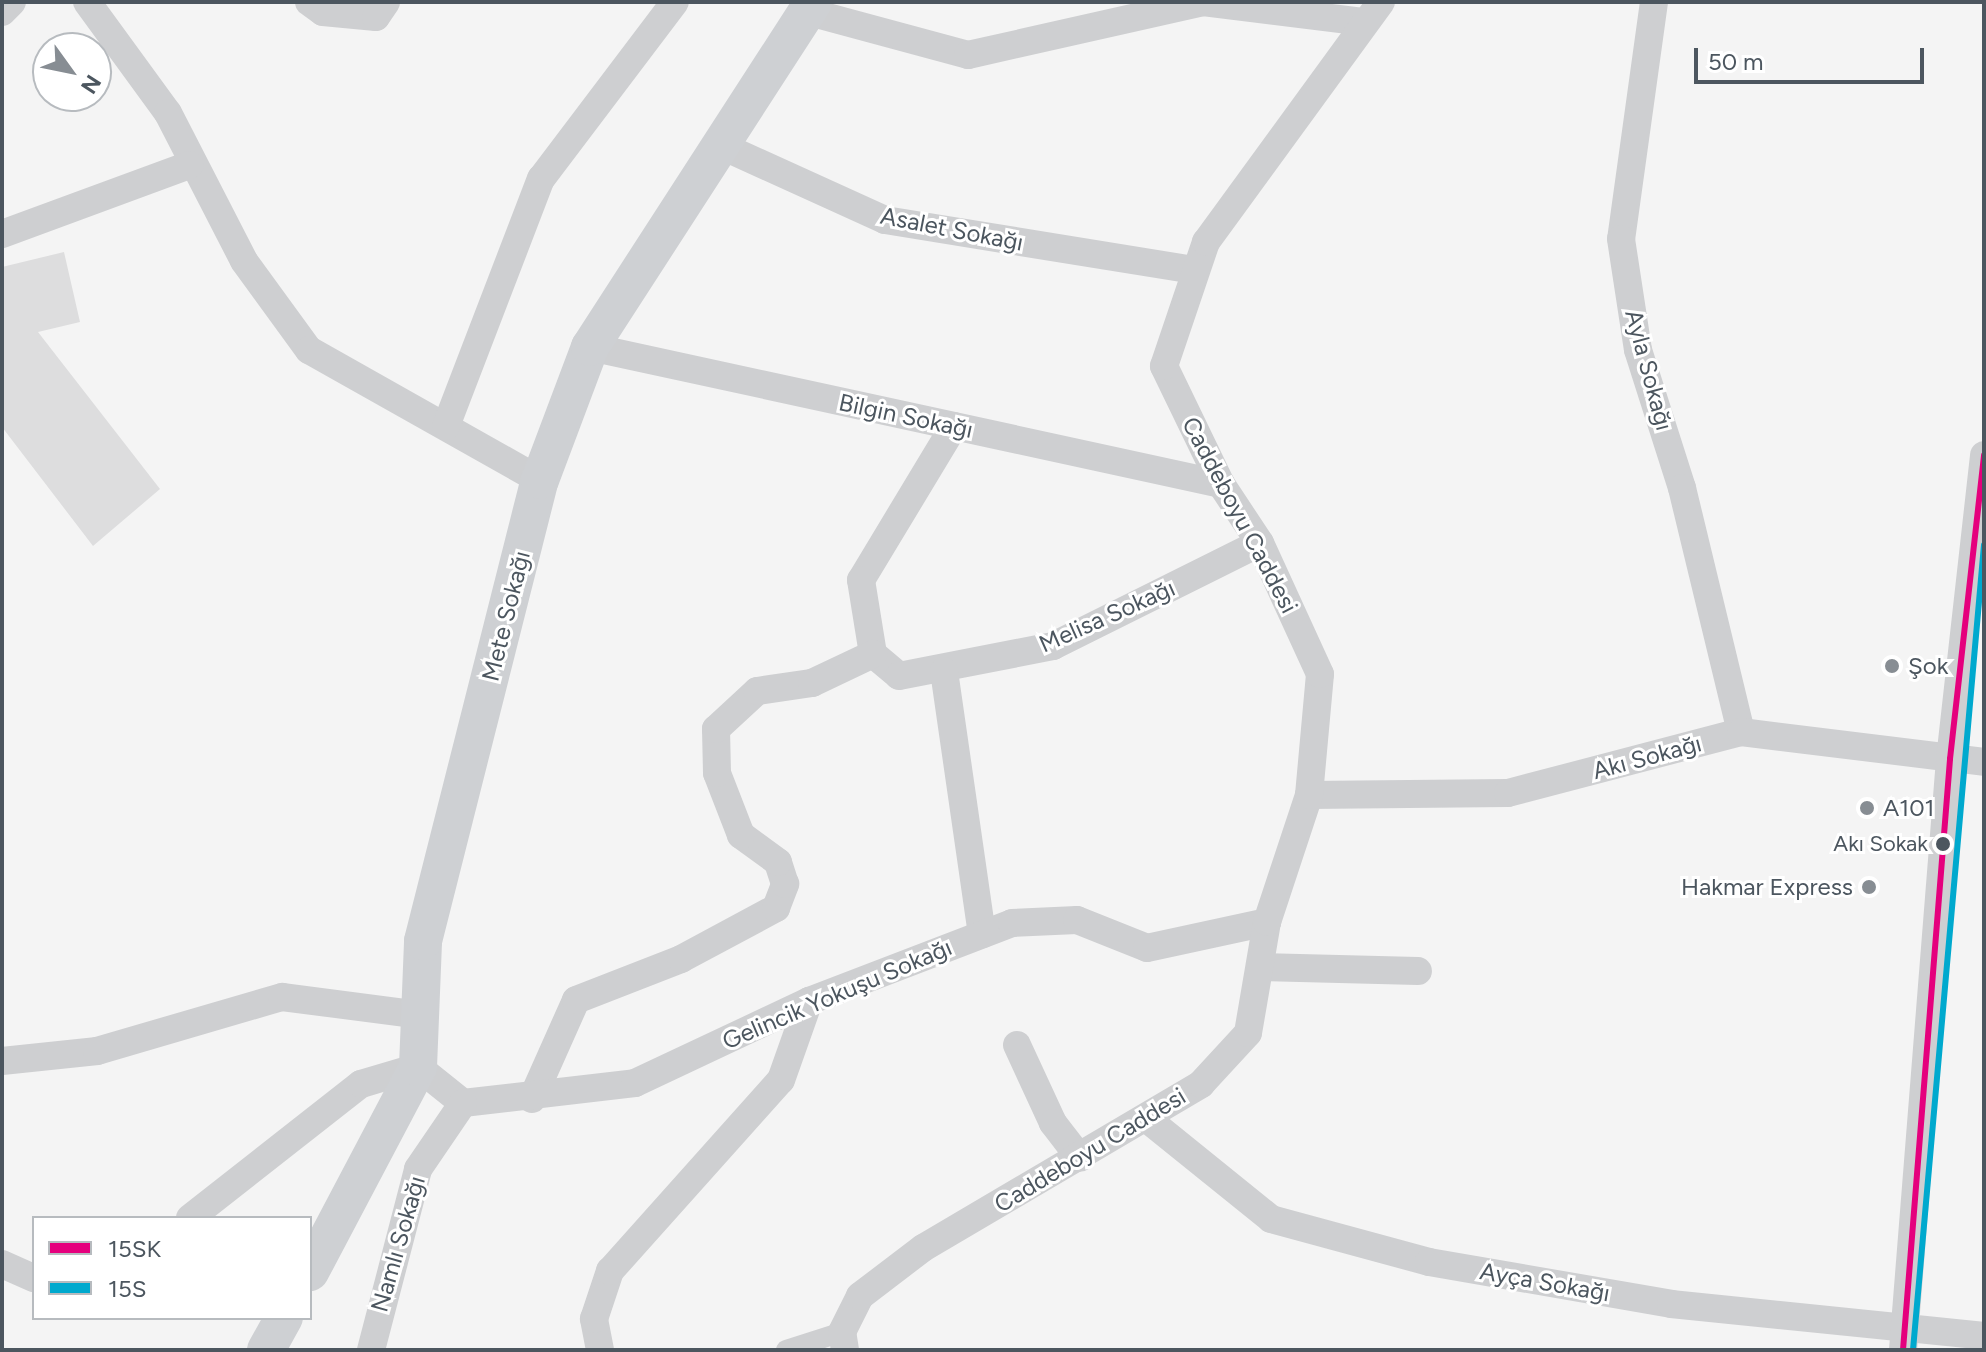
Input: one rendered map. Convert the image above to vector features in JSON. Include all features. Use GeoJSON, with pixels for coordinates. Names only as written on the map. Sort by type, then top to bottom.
{"type":"FeatureCollection","features":[{"type":"Feature","properties":{"kind":"main road","name":"Mete Sokağı"},"geometry":{"type":"LineString","coordinates":[[312,1268],[418,1067],[423,941],[540,480],[590,347],[811,7]]}},
{"type":"Feature","properties":{"kind":"main road"},"geometry":{"type":"LineString","coordinates":[[266,1350],[283,1320]]}},
{"type":"Feature","properties":{"kind":"street"},"geometry":{"type":"LineString","coordinates":[[2,12],[12,2]]}},
{"type":"Feature","properties":{"kind":"street"},"geometry":{"type":"LineString","coordinates":[[87,2],[168,113],[190,165],[244,261],[309,350],[540,480]]}},
{"type":"Feature","properties":{"kind":"street"},"geometry":{"type":"LineString","coordinates":[[309,2],[323,12],[376,17],[386,2]]}},
{"type":"Feature","properties":{"kind":"street"},"geometry":{"type":"LineString","coordinates":[[446,426],[541,179],[675,2]]}},
{"type":"Feature","properties":{"kind":"street"},"geometry":{"type":"LineString","coordinates":[[811,7],[968,55],[1203,2],[1372,12]]}},
{"type":"Feature","properties":{"kind":"street","name":"Ayla Sokağı"},"geometry":{"type":"LineString","coordinates":[[1654,2],[1621,239],[1638,350],[1682,488],[1741,732]]}},
{"type":"Feature","properties":{"kind":"street","name":"Caddeboyu Caddesi"},"geometry":{"type":"LineString","coordinates":[[844,1341],[860,1296],[923,1248],[1201,1084],[1248,1033],[1262,967],[1267,922],[1309,795],[1320,674],[1260,543],[1221,484],[1164,366],[1206,242],[1372,12]]}},
{"type":"Feature","properties":{"kind":"street","name":"Asalet Sokağı"},"geometry":{"type":"LineString","coordinates":[[722,146],[885,220],[1194,270]]}},
{"type":"Feature","properties":{"kind":"street"},"geometry":{"type":"LineString","coordinates":[[2,234],[190,165]]}},
{"type":"Feature","properties":{"kind":"street","name":"Bilgin Sokağı"},"geometry":{"type":"LineString","coordinates":[[590,347],[1221,484]]}},
{"type":"Feature","properties":{"kind":"street"},"geometry":{"type":"LineString","coordinates":[[532,1099],[576,1000],[681,959],[776,908],[785,884],[778,862],[741,835],[717,773],[716,729],[757,691],[812,683],[873,654],[861,580],[954,426]]}},
{"type":"Feature","properties":{"kind":"street"},"geometry":{"type":"LineString","coordinates":[[1904,1338],[1950,759],[1984,455]]}},
{"type":"Feature","properties":{"kind":"street","name":"Melisa Sokağı"},"geometry":{"type":"LineString","coordinates":[[873,654],[899,676],[944,671],[1053,646],[1260,543]]}},
{"type":"Feature","properties":{"kind":"street"},"geometry":{"type":"LineString","coordinates":[[944,671],[982,934]]}},
{"type":"Feature","properties":{"kind":"street","name":"Akı Sokağı"},"geometry":{"type":"LineString","coordinates":[[1309,795],[1508,793],[1741,732],[1984,762]]}},
{"type":"Feature","properties":{"kind":"street","name":"Gelincik Yokuşu Sokağı"},"geometry":{"type":"LineString","coordinates":[[463,1103],[532,1099],[635,1083],[809,1001],[1012,923],[1077,920],[1147,948],[1267,922]]}},
{"type":"Feature","properties":{"kind":"street"},"geometry":{"type":"LineString","coordinates":[[1262,967],[1418,971]]}},
{"type":"Feature","properties":{"kind":"street"},"geometry":{"type":"LineString","coordinates":[[2,1061],[97,1051],[282,997],[420,1015]]}},
{"type":"Feature","properties":{"kind":"street"},"geometry":{"type":"LineString","coordinates":[[600,1350],[594,1319],[610,1271],[781,1080],[809,1001]]}},
{"type":"Feature","properties":{"kind":"street"},"geometry":{"type":"LineString","coordinates":[[1017,1045],[1053,1123],[1080,1158]]}},
{"type":"Feature","properties":{"kind":"street"},"geometry":{"type":"LineString","coordinates":[[193,1216],[361,1084],[418,1067],[463,1103]]}},
{"type":"Feature","properties":{"kind":"street","name":"Namlı Sokağı"},"geometry":{"type":"LineString","coordinates":[[371,1350],[418,1169],[463,1103]]}},
{"type":"Feature","properties":{"kind":"street","name":"Ayça Sokağı"},"geometry":{"type":"LineString","coordinates":[[1146,1118],[1271,1219],[1414,1259],[1671,1304],[1904,1338],[1984,1336]]}},
{"type":"Feature","properties":{"kind":"street"},"geometry":{"type":"LineString","coordinates":[[2,1264],[32,1277]]}},
{"type":"Feature","properties":{"kind":"street"},"geometry":{"type":"LineString","coordinates":[[786,1350],[844,1341]]}},
{"type":"Feature","properties":{"kind":"building"},"geometry":{"type":"Polygon","coordinates":[[[64,252],[80,322],[38,332],[160,489],[93,546],[2,427],[2,267],[64,252]]]}},
{"type":"Feature","properties":{"kind":"transit line","name":"15SK"},"geometry":{"type":"LineString","coordinates":[[1903,1350],[1950,759],[1984,455]]}},
{"type":"Feature","properties":{"kind":"transit line","name":"15S"},"geometry":{"type":"LineString","coordinates":[[1913,1350],[1984,545]]}},
{"type":"Feature","properties":{"kind":"place","name":"Şok"},"geometry":{"type":"Point","coordinates":[1892,666]}},
{"type":"Feature","properties":{"kind":"place","name":"A101"},"geometry":{"type":"Point","coordinates":[1867,808]}},
{"type":"Feature","properties":{"kind":"place","name":"Akı Sokak"},"geometry":{"type":"Point","coordinates":[1943,844]}},
{"type":"Feature","properties":{"kind":"place","name":"Hakmar Express"},"geometry":{"type":"Point","coordinates":[1869,887]}}]}
